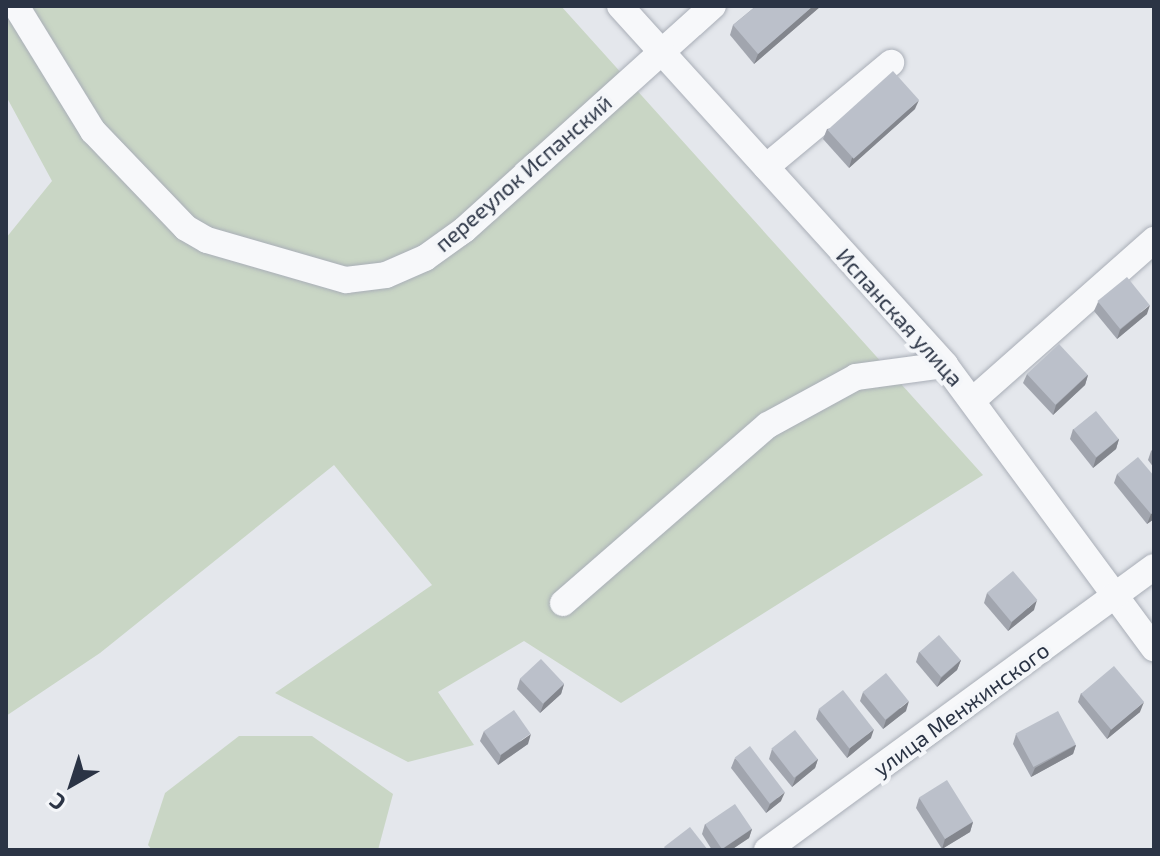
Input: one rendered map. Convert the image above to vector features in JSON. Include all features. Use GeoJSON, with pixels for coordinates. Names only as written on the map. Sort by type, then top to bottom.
{"type":"FeatureCollection","features":[{"type":"Feature","properties":{"kind":"street","name":"перееулок Испанский"},"geometry":{"type":"LineString","coordinates":[[16,6],[93,131],[186,228],[207,240],[346,280],[386,275],[425,258],[464,230],[713,6]]}},
{"type":"Feature","properties":{"kind":"street","name":"Испанская улица"},"geometry":{"type":"LineString","coordinates":[[620,6],[945,365],[1154,648]]}},
{"type":"Feature","properties":{"kind":"street"},"geometry":{"type":"LineString","coordinates":[[766,167],[891,63]]}},
{"type":"Feature","properties":{"kind":"street"},"geometry":{"type":"LineString","coordinates":[[973,400],[1154,240]]}},
{"type":"Feature","properties":{"kind":"street"},"geometry":{"type":"LineString","coordinates":[[563,603],[768,425],[856,377],[945,365]]}},
{"type":"Feature","properties":{"kind":"street","name":"улица Менжинского"},"geometry":{"type":"LineString","coordinates":[[767,850],[1154,567]]}},
{"type":"Feature","properties":{"kind":"green space"},"geometry":{"type":"Polygon","coordinates":[[[6,6],[561,6],[983,475],[621,703],[524,641],[438,692],[474,745],[408,762],[275,693],[432,585],[334,465],[100,653],[6,716],[6,238],[52,181],[6,96],[6,6]]]}},
{"type":"Feature","properties":{"kind":"green space"},"geometry":{"type":"Polygon","coordinates":[[[239,736],[312,736],[393,794],[378,850],[152,850],[148,845],[165,793],[239,736]]]}},
{"type":"Feature","properties":{"kind":"building"},"geometry":{"type":"Polygon","coordinates":[[[756,6],[813,6],[758,54],[733,25],[756,6]]]}},
{"type":"Feature","properties":{"kind":"building"},"geometry":{"type":"Polygon","coordinates":[[[893,71],[919,100],[854,159],[828,130],[893,71]]]}},
{"type":"Feature","properties":{"kind":"building"},"geometry":{"type":"Polygon","coordinates":[[[1127,277],[1150,305],[1120,329],[1097,301],[1127,277]]]}},
{"type":"Feature","properties":{"kind":"building"},"geometry":{"type":"Polygon","coordinates":[[[1059,344],[1088,375],[1055,405],[1027,374],[1059,344]]]}},
{"type":"Feature","properties":{"kind":"building"},"geometry":{"type":"Polygon","coordinates":[[[1096,411],[1119,439],[1096,457],[1073,429],[1096,411]]]}},
{"type":"Feature","properties":{"kind":"building"},"geometry":{"type":"Polygon","coordinates":[[[1138,457],[1154,476],[1154,512],[1151,514],[1117,474],[1138,457]]]}},
{"type":"Feature","properties":{"kind":"building"},"geometry":{"type":"Polygon","coordinates":[[[1013,571],[1037,600],[1011,622],[987,593],[1013,571]]]}},
{"type":"Feature","properties":{"kind":"building"},"geometry":{"type":"Polygon","coordinates":[[[939,635],[961,660],[941,677],[919,652],[939,635]]]}},
{"type":"Feature","properties":{"kind":"building"},"geometry":{"type":"Polygon","coordinates":[[[541,659],[564,684],[543,704],[520,679],[541,659]]]}},
{"type":"Feature","properties":{"kind":"building"},"geometry":{"type":"Polygon","coordinates":[[[1114,666],[1144,702],[1111,730],[1081,694],[1114,666]]]}},
{"type":"Feature","properties":{"kind":"building"},"geometry":{"type":"Polygon","coordinates":[[[886,673],[909,701],[885,720],[863,692],[886,673]]]}},
{"type":"Feature","properties":{"kind":"building"},"geometry":{"type":"Polygon","coordinates":[[[843,690],[874,729],[849,748],[819,709],[843,690]]]}},
{"type":"Feature","properties":{"kind":"building"},"geometry":{"type":"Polygon","coordinates":[[[514,710],[531,734],[500,755],[484,731],[514,710]]]}},
{"type":"Feature","properties":{"kind":"building"},"geometry":{"type":"Polygon","coordinates":[[[1058,711],[1076,745],[1033,767],[1016,734],[1058,711]]]}},
{"type":"Feature","properties":{"kind":"building"},"geometry":{"type":"Polygon","coordinates":[[[795,730],[818,759],[794,778],[771,748],[795,730]]]}},
{"type":"Feature","properties":{"kind":"building"},"geometry":{"type":"Polygon","coordinates":[[[750,746],[785,792],[770,804],[735,757],[750,746]]]}},
{"type":"Feature","properties":{"kind":"building"},"geometry":{"type":"Polygon","coordinates":[[[947,780],[973,822],[945,839],[919,797],[947,780]]]}},
{"type":"Feature","properties":{"kind":"building"},"geometry":{"type":"Polygon","coordinates":[[[735,804],[752,829],[722,849],[705,824],[735,804]]]}},
{"type":"Feature","properties":{"kind":"building"},"geometry":{"type":"Polygon","coordinates":[[[690,827],[708,850],[666,850],[664,847],[690,827]]]}}]}
